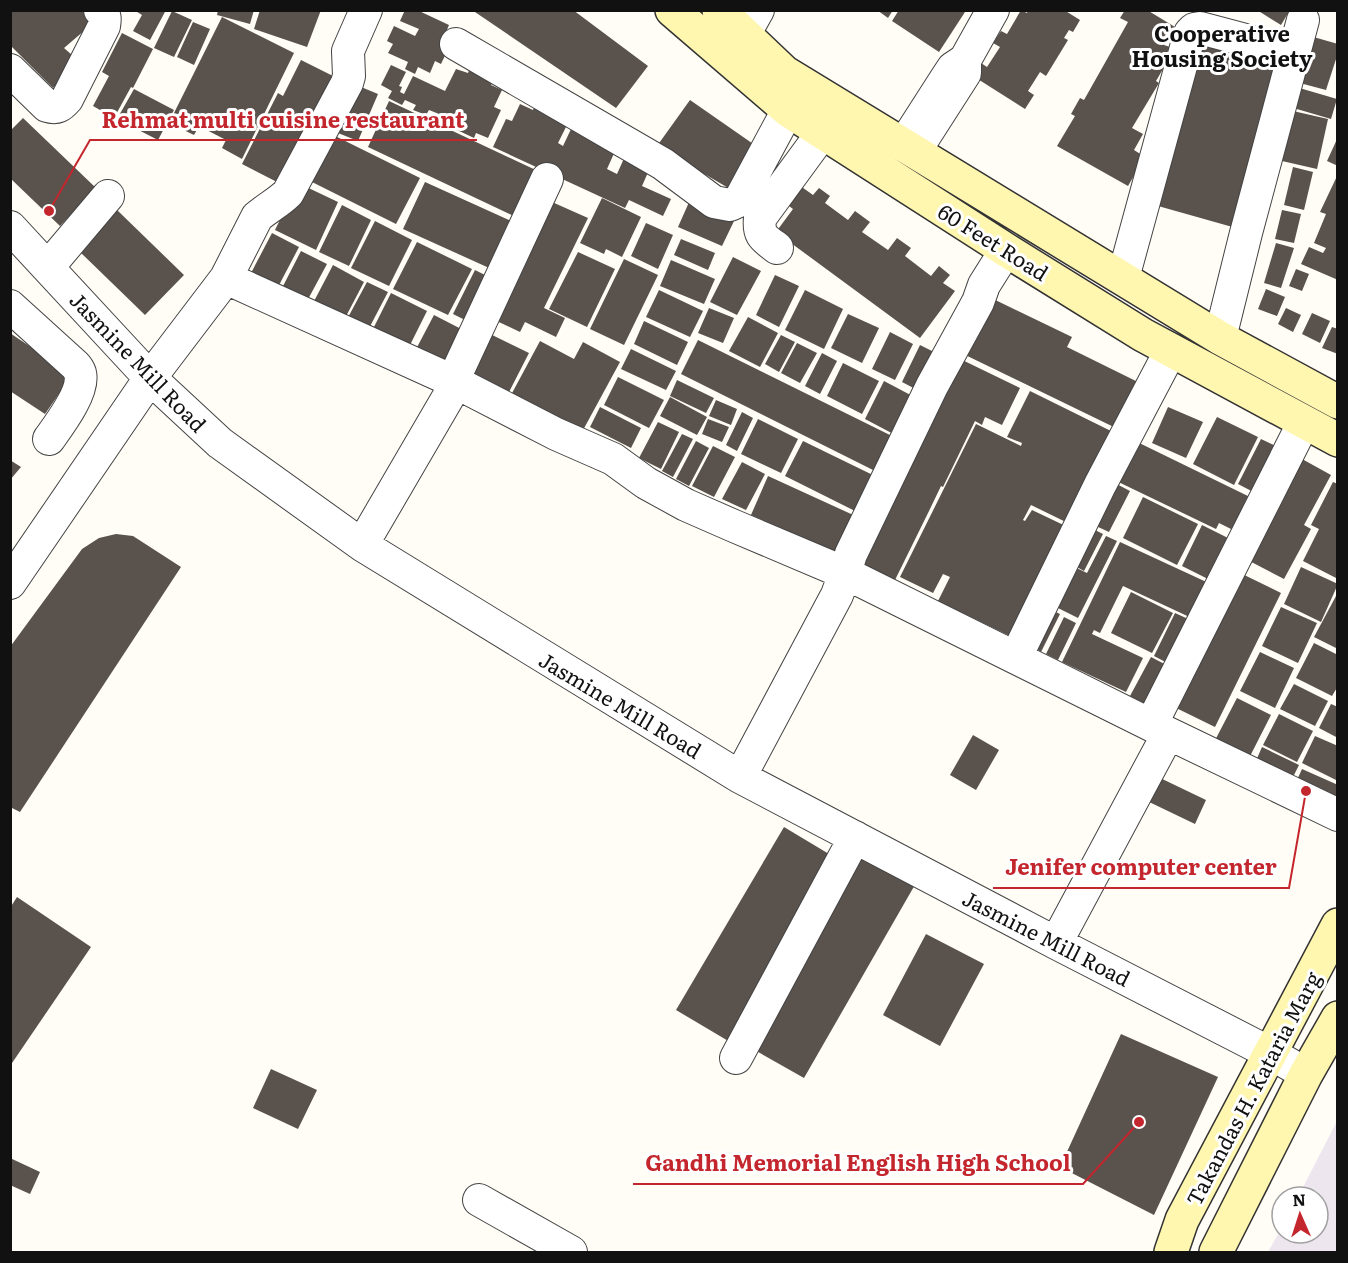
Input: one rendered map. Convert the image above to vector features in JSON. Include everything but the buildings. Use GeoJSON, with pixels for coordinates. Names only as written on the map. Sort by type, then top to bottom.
{"type":"FeatureCollection","features":[{"type":"Feature","properties":{"kind":"main road","name":"60 Feet Road"},"geometry":{"type":"LineString","coordinates":[[672,10],[788,110],[1006,250],[1143,334],[1338,440]]}},
{"type":"Feature","properties":{"kind":"main road","name":"60 Feet Road"},"geometry":{"type":"LineString","coordinates":[[719,10],[751,23],[784,72],[1220,338],[1338,402]]}},
{"type":"Feature","properties":{"kind":"main road"},"geometry":{"type":"LineString","coordinates":[[1035,268],[1057,237]]}},
{"type":"Feature","properties":{"kind":"main road","name":"Takandas H. Kataria Marg"},"geometry":{"type":"LineString","coordinates":[[1171,1252],[1182,1220],[1338,926]]}},
{"type":"Feature","properties":{"kind":"main road","name":"Takandas H. Kataria Marg"},"geometry":{"type":"LineString","coordinates":[[1216,1252],[1306,1074],[1338,1018]]}},
{"type":"Feature","properties":{"kind":"street"},"geometry":{"type":"LineString","coordinates":[[10,70],[47,106],[54,108],[60,106],[68,99],[104,26],[105,19],[100,10]]}},
{"type":"Feature","properties":{"kind":"street"},"geometry":{"type":"LineString","coordinates":[[10,583],[150,378],[226,278],[257,217],[288,193],[347,83],[348,51],[366,10]]}},
{"type":"Feature","properties":{"kind":"street"},"geometry":{"type":"LineString","coordinates":[[910,148],[946,77],[953,68],[965,60],[993,10]]}},
{"type":"Feature","properties":{"kind":"street"},"geometry":{"type":"LineString","coordinates":[[1220,338],[1303,20]]}},
{"type":"Feature","properties":{"kind":"street"},"geometry":{"type":"LineString","coordinates":[[1123,278],[1190,33],[1200,28],[1294,53]]}},
{"type":"Feature","properties":{"kind":"street"},"geometry":{"type":"LineString","coordinates":[[456,44],[663,164],[714,202],[730,206],[739,201],[788,110]]}},
{"type":"Feature","properties":{"kind":"street"},"geometry":{"type":"LineString","coordinates":[[777,248],[762,236],[759,226],[760,218],[823,132]]}},
{"type":"Feature","properties":{"kind":"street"},"geometry":{"type":"LineString","coordinates":[[362,545],[450,394],[453,381],[547,179]]}},
{"type":"Feature","properties":{"kind":"street"},"geometry":{"type":"LineString","coordinates":[[48,267],[108,196]]}},
{"type":"Feature","properties":{"kind":"street","name":"Jasmine Mill Road"},"geometry":{"type":"LineString","coordinates":[[10,227],[150,378],[220,443],[362,545],[740,777],[1270,1053],[1306,1074]]}},
{"type":"Feature","properties":{"kind":"street"},"geometry":{"type":"LineString","coordinates":[[740,777],[837,595],[851,554],[932,386],[978,302],[984,285],[1006,250]]}},
{"type":"Feature","properties":{"kind":"street"},"geometry":{"type":"LineString","coordinates":[[226,278],[453,381],[556,434],[613,459],[646,483],[686,505],[845,573],[1160,730],[1338,815]]}},
{"type":"Feature","properties":{"kind":"street"},"geometry":{"type":"LineString","coordinates":[[10,306],[75,364],[80,373],[75,399],[49,439]]}},
{"type":"Feature","properties":{"kind":"street"},"geometry":{"type":"LineString","coordinates":[[1016,657],[1100,485],[1171,350]]}},
{"type":"Feature","properties":{"kind":"street"},"geometry":{"type":"LineString","coordinates":[[1056,943],[1160,730],[1304,422]]}},
{"type":"Feature","properties":{"kind":"street"},"geometry":{"type":"LineString","coordinates":[[736,1058],[855,837]]}},
{"type":"Feature","properties":{"kind":"street"},"geometry":{"type":"LineString","coordinates":[[479,1200],[571,1252]]}},
{"type":"Feature","properties":{"kind":"shaded area"},"geometry":{"type":"Polygon","coordinates":[[[1337,1121],[1337,1252],[1268,1252],[1272,1245],[1330,1245],[1330,1185],[1304,1185],[1337,1121]]]}},
{"type":"Feature","properties":{"kind":"place","name":"Rehmat multi cuisine restaurant"},"geometry":{"type":"Point","coordinates":[49,211]}},
{"type":"Feature","properties":{"kind":"place","name":"Jenifer computer center"},"geometry":{"type":"Point","coordinates":[1306,791]}},
{"type":"Feature","properties":{"kind":"place","name":"Gandhi Memorial English High School"},"geometry":{"type":"Point","coordinates":[1139,1122]}},
{"type":"Feature","properties":{"kind":"district","name":"Cooperative Housing Society"},"geometry":{"type":"Point","coordinates":[1222,44]}}]}
